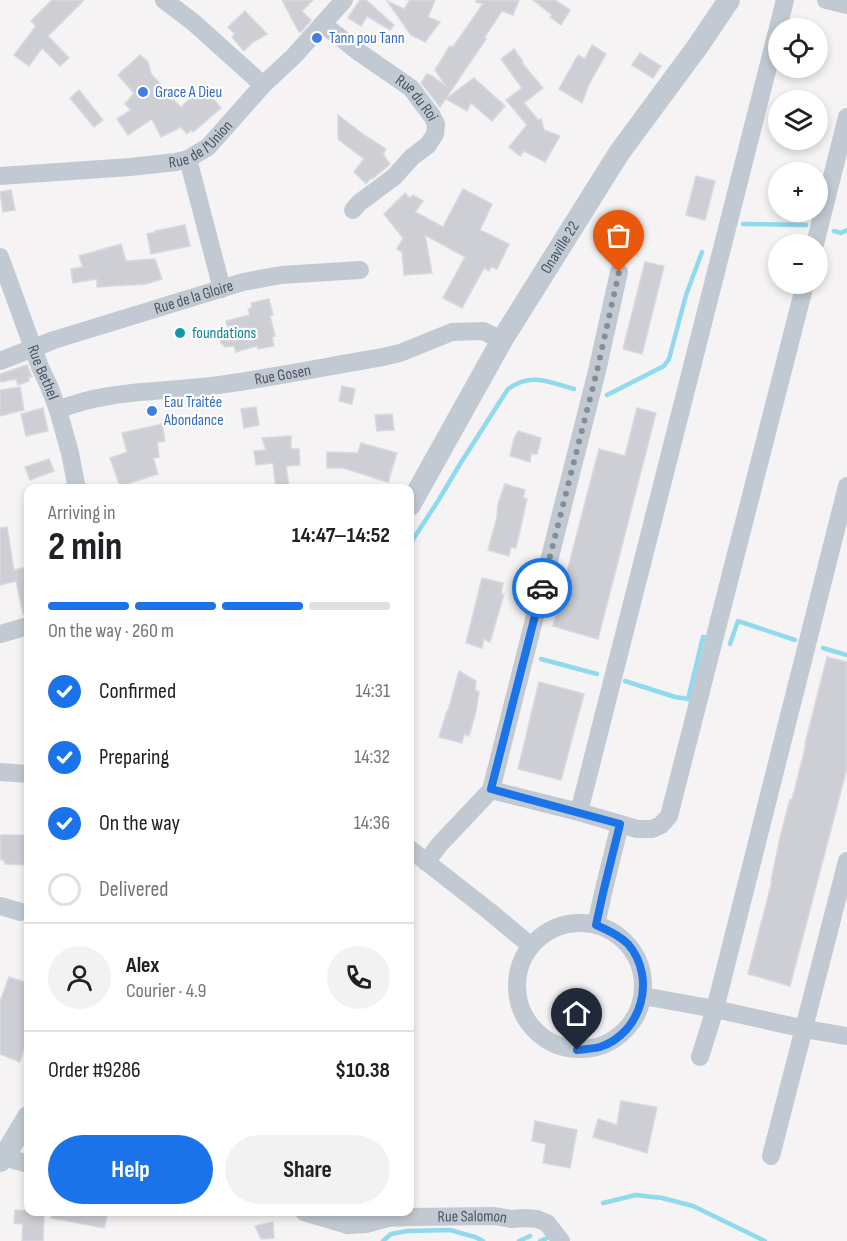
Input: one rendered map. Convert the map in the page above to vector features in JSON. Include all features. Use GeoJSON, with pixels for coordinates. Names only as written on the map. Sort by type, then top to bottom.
{"type":"FeatureCollection","features":[{"type":"Feature","properties":{"kind":"street"},"geometry":{"type":"LineString","coordinates":[[164,0],[193,22],[263,85]]}},
{"type":"Feature","properties":{"kind":"street","name":"Rue de l'Union"},"geometry":{"type":"LineString","coordinates":[[0,176],[138,166],[188,159],[208,147],[344,0]]}},
{"type":"Feature","properties":{"kind":"street","name":"Onaville 22"},"geometry":{"type":"LineString","coordinates":[[414,497],[502,340],[619,153],[729,0]]}},
{"type":"Feature","properties":{"kind":"street"},"geometry":{"type":"LineString","coordinates":[[579,812],[785,0]]}},
{"type":"Feature","properties":{"kind":"street"},"geometry":{"type":"LineString","coordinates":[[826,0],[847,5]]}},
{"type":"Feature","properties":{"kind":"street","name":"Rue du Roi"},"geometry":{"type":"LineString","coordinates":[[323,24],[411,88],[436,124],[435,134],[428,146],[353,210]]}},
{"type":"Feature","properties":{"kind":"street"},"geometry":{"type":"LineString","coordinates":[[817,234],[847,117]]}},
{"type":"Feature","properties":{"kind":"street"},"geometry":{"type":"LineString","coordinates":[[188,159],[222,289]]}},
{"type":"Feature","properties":{"kind":"street","name":"Rue Bethel"},"geometry":{"type":"LineString","coordinates":[[0,257],[58,410],[76,484]]}},
{"type":"Feature","properties":{"kind":"street","name":"Rue de la Gloire"},"geometry":{"type":"LineString","coordinates":[[0,361],[54,340],[243,282],[281,275],[360,270]]}},
{"type":"Feature","properties":{"kind":"street"},"geometry":{"type":"LineString","coordinates":[[426,862],[491,789],[594,382],[619,272]]}},
{"type":"Feature","properties":{"kind":"street"},"geometry":{"type":"LineString","coordinates":[[491,789],[637,829],[651,829],[661,825],[669,816],[802,294]]}},
{"type":"Feature","properties":{"kind":"street","name":"Rue Gosen"},"geometry":{"type":"LineString","coordinates":[[58,410],[73,403],[95,398],[204,387],[383,357],[400,353],[452,332],[483,331],[502,340]]}},
{"type":"Feature","properties":{"kind":"street"},"geometry":{"type":"LineString","coordinates":[[410,484],[426,460],[435,457]]}},
{"type":"Feature","properties":{"kind":"street"},"geometry":{"type":"LineString","coordinates":[[700,1057],[715,1009],[847,486]]}},
{"type":"Feature","properties":{"kind":"street"},"geometry":{"type":"LineString","coordinates":[[1,632],[24,627]]}},
{"type":"Feature","properties":{"kind":"street"},"geometry":{"type":"LineString","coordinates":[[0,772],[24,774]]}},
{"type":"Feature","properties":{"kind":"street"},"geometry":{"type":"LineString","coordinates":[[596,925],[620,824]]}},
{"type":"Feature","properties":{"kind":"street"},"geometry":{"type":"LineString","coordinates":[[414,852],[531,946]]}},
{"type":"Feature","properties":{"kind":"street"},"geometry":{"type":"LineString","coordinates":[[771,1156],[847,861]]}},
{"type":"Feature","properties":{"kind":"street"},"geometry":{"type":"LineString","coordinates":[[0,906],[21,912]]}},
{"type":"Feature","properties":{"kind":"street"},"geometry":{"type":"LineString","coordinates":[[572,923],[596,925],[613,932],[627,944],[638,960],[643,978],[643,996],[635,1018],[620,1036],[600,1047],[577,1050],[555,1045],[535,1031],[522,1012],[517,990],[520,966],[531,946],[549,930],[572,923]]}},
{"type":"Feature","properties":{"kind":"street"},"geometry":{"type":"LineString","coordinates":[[643,996],[847,1036]]}},
{"type":"Feature","properties":{"kind":"street"},"geometry":{"type":"LineString","coordinates":[[24,1123],[2,1159],[24,1163]]}},
{"type":"Feature","properties":{"kind":"street","name":"Rue Salomon"},"geometry":{"type":"LineString","coordinates":[[318,1216],[348,1225],[366,1224],[388,1218],[411,1217],[526,1218],[547,1223],[561,1241]]}},
{"type":"Feature","properties":{"kind":"building"},"geometry":{"type":"Polygon","coordinates":[[[52,0],[84,0],[48,36],[69,58],[60,66],[42,48],[29,66],[14,55],[36,26],[31,21],[52,0]]]}},
{"type":"Feature","properties":{"kind":"building"},"geometry":{"type":"Polygon","coordinates":[[[282,0],[313,0],[302,11],[311,20],[301,32],[299,32],[282,0]]]}},
{"type":"Feature","properties":{"kind":"building"},"geometry":{"type":"Polygon","coordinates":[[[360,0],[366,0],[394,25],[390,30],[367,16],[361,26],[348,18],[360,0]]]}},
{"type":"Feature","properties":{"kind":"building"},"geometry":{"type":"Polygon","coordinates":[[[410,0],[435,0],[428,17],[440,22],[425,42],[411,35],[387,1],[404,9],[410,0]]]}},
{"type":"Feature","properties":{"kind":"building"},"geometry":{"type":"Polygon","coordinates":[[[476,0],[519,0],[513,15],[502,11],[440,107],[421,83],[427,74],[447,87],[435,70],[450,46],[453,47],[483,4],[476,0]]]}},
{"type":"Feature","properties":{"kind":"building"},"geometry":{"type":"Polygon","coordinates":[[[533,0],[555,0],[570,10],[561,25],[533,0]]]}},
{"type":"Feature","properties":{"kind":"building"},"geometry":{"type":"Polygon","coordinates":[[[245,11],[267,34],[253,42],[244,51],[232,37],[235,34],[228,27],[245,11]]]}},
{"type":"Feature","properties":{"kind":"building"},"geometry":{"type":"Polygon","coordinates":[[[592,45],[606,54],[589,84],[582,103],[559,89],[578,55],[585,59],[592,45]]]}},
{"type":"Feature","properties":{"kind":"building"},"geometry":{"type":"Polygon","coordinates":[[[514,49],[522,63],[543,88],[524,103],[538,120],[541,119],[544,130],[560,136],[545,162],[524,151],[520,156],[509,147],[527,125],[506,100],[522,88],[501,59],[514,49]]]}},
{"type":"Feature","properties":{"kind":"building"},"geometry":{"type":"Polygon","coordinates":[[[640,53],[661,66],[653,78],[632,65],[640,53]]]}},
{"type":"Feature","properties":{"kind":"building"},"geometry":{"type":"Polygon","coordinates":[[[140,55],[148,62],[151,74],[181,107],[203,87],[221,108],[193,132],[191,130],[187,134],[181,127],[161,137],[152,119],[128,135],[117,119],[131,110],[125,104],[134,93],[118,75],[140,55]]]}},
{"type":"Feature","properties":{"kind":"building"},"geometry":{"type":"Polygon","coordinates":[[[474,78],[505,106],[492,121],[471,103],[467,111],[446,99],[474,78]]]}},
{"type":"Feature","properties":{"kind":"building"},"geometry":{"type":"Polygon","coordinates":[[[79,90],[103,120],[94,127],[70,98],[79,90]]]}},
{"type":"Feature","properties":{"kind":"building"},"geometry":{"type":"Polygon","coordinates":[[[338,115],[386,149],[383,154],[390,164],[366,184],[354,172],[364,159],[338,139],[338,115]]]}},
{"type":"Feature","properties":{"kind":"building"},"geometry":{"type":"Polygon","coordinates":[[[696,176],[715,181],[705,220],[686,215],[696,176]]]}},
{"type":"Feature","properties":{"kind":"building"},"geometry":{"type":"Polygon","coordinates":[[[463,189],[492,204],[480,230],[509,244],[497,269],[491,267],[489,271],[484,268],[462,308],[443,298],[465,257],[425,235],[432,273],[404,275],[402,252],[397,249],[403,238],[384,214],[405,193],[410,198],[413,195],[423,201],[415,212],[443,227],[463,189]]]}},
{"type":"Feature","properties":{"kind":"building"},"geometry":{"type":"Polygon","coordinates":[[[11,190],[15,210],[3,212],[0,192],[11,190]]]}},
{"type":"Feature","properties":{"kind":"building"},"geometry":{"type":"Polygon","coordinates":[[[185,225],[190,246],[151,254],[147,234],[185,225]]]}},
{"type":"Feature","properties":{"kind":"building"},"geometry":{"type":"Polygon","coordinates":[[[121,244],[126,261],[155,259],[162,279],[146,284],[97,287],[97,279],[73,283],[71,269],[83,267],[79,256],[121,244]]]}},
{"type":"Feature","properties":{"kind":"building"},"geometry":{"type":"Polygon","coordinates":[[[645,262],[664,266],[642,354],[623,349],[645,262]]]}},
{"type":"Feature","properties":{"kind":"building"},"geometry":{"type":"Polygon","coordinates":[[[269,299],[273,315],[270,316],[275,336],[272,337],[274,346],[258,349],[257,346],[236,352],[234,346],[225,347],[221,343],[219,336],[229,330],[226,321],[250,315],[248,309],[252,308],[251,303],[269,299]]]}},
{"type":"Feature","properties":{"kind":"building"},"geometry":{"type":"Polygon","coordinates":[[[27,365],[32,377],[29,377],[29,381],[18,385],[16,379],[0,382],[0,374],[27,365]]]}},
{"type":"Feature","properties":{"kind":"building"},"geometry":{"type":"Polygon","coordinates":[[[342,386],[355,389],[352,404],[339,401],[342,386]]]}},
{"type":"Feature","properties":{"kind":"building"},"geometry":{"type":"Polygon","coordinates":[[[20,387],[24,410],[0,416],[0,390],[20,387]]]}},
{"type":"Feature","properties":{"kind":"building"},"geometry":{"type":"Polygon","coordinates":[[[256,407],[259,425],[244,428],[241,409],[256,407]]]}},
{"type":"Feature","properties":{"kind":"building"},"geometry":{"type":"Polygon","coordinates":[[[43,408],[48,431],[26,436],[21,414],[43,408]]]}},
{"type":"Feature","properties":{"kind":"building"},"geometry":{"type":"Polygon","coordinates":[[[637,408],[656,413],[598,639],[553,626],[599,449],[625,456],[637,408]]]}},
{"type":"Feature","properties":{"kind":"building"},"geometry":{"type":"Polygon","coordinates":[[[392,414],[394,430],[377,431],[375,415],[392,414]]]}},
{"type":"Feature","properties":{"kind":"building"},"geometry":{"type":"Polygon","coordinates":[[[162,424],[165,441],[157,442],[159,457],[153,458],[158,474],[119,484],[110,458],[127,452],[122,433],[162,424]]]}},
{"type":"Feature","properties":{"kind":"building"},"geometry":{"type":"Polygon","coordinates":[[[518,431],[541,438],[537,454],[531,454],[530,462],[510,456],[518,431]]]}},
{"type":"Feature","properties":{"kind":"building"},"geometry":{"type":"Polygon","coordinates":[[[291,436],[291,449],[299,449],[300,465],[286,466],[289,484],[275,484],[273,463],[256,465],[254,451],[266,450],[262,438],[291,436]]]}},
{"type":"Feature","properties":{"kind":"building"},"geometry":{"type":"Polygon","coordinates":[[[361,443],[397,453],[388,482],[343,468],[327,468],[327,452],[358,453],[361,443]]]}},
{"type":"Feature","properties":{"kind":"building"},"geometry":{"type":"Polygon","coordinates":[[[49,459],[54,471],[30,480],[25,467],[49,459]]]}},
{"type":"Feature","properties":{"kind":"building"},"geometry":{"type":"Polygon","coordinates":[[[505,484],[525,490],[523,498],[527,499],[516,548],[511,547],[509,556],[488,550],[505,484]]]}},
{"type":"Feature","properties":{"kind":"building"},"geometry":{"type":"Polygon","coordinates":[[[7,527],[14,570],[24,568],[24,614],[16,581],[0,585],[0,528],[7,527]]]}},
{"type":"Feature","properties":{"kind":"building"},"geometry":{"type":"Polygon","coordinates":[[[482,578],[503,583],[501,594],[504,594],[490,642],[484,639],[482,648],[466,643],[482,578]]]}},
{"type":"Feature","properties":{"kind":"building"},"geometry":{"type":"Polygon","coordinates":[[[827,657],[847,662],[847,768],[790,986],[748,974],[772,881],[780,838],[790,799],[792,800],[827,657]]]}},
{"type":"Feature","properties":{"kind":"building"},"geometry":{"type":"Polygon","coordinates":[[[459,671],[476,681],[475,690],[479,692],[469,736],[464,734],[462,743],[439,737],[459,671]]]}},
{"type":"Feature","properties":{"kind":"building"},"geometry":{"type":"Polygon","coordinates":[[[539,682],[584,694],[561,780],[518,769],[539,682]]]}},
{"type":"Feature","properties":{"kind":"building"},"geometry":{"type":"Polygon","coordinates":[[[0,835],[24,835],[24,865],[5,864],[4,860],[1,860],[0,835]]]}},
{"type":"Feature","properties":{"kind":"building"},"geometry":{"type":"Polygon","coordinates":[[[9,977],[24,982],[24,1049],[20,1062],[0,1054],[0,1002],[9,977]]]}},
{"type":"Feature","properties":{"kind":"building"},"geometry":{"type":"Polygon","coordinates":[[[621,1101],[657,1107],[647,1153],[593,1137],[598,1119],[617,1125],[621,1101]]]}},
{"type":"Feature","properties":{"kind":"building"},"geometry":{"type":"Polygon","coordinates":[[[535,1121],[577,1130],[570,1168],[543,1163],[546,1144],[532,1141],[535,1121]]]}},
{"type":"Feature","properties":{"kind":"building"},"geometry":{"type":"Polygon","coordinates":[[[15,1210],[24,1211],[24,1216],[44,1216],[43,1241],[22,1241],[23,1224],[14,1223],[15,1210]]]}},
{"type":"Feature","properties":{"kind":"building"},"geometry":{"type":"Polygon","coordinates":[[[51,1216],[107,1216],[104,1228],[51,1218],[51,1216]]]}},
{"type":"Feature","properties":{"kind":"building"},"geometry":{"type":"Polygon","coordinates":[[[273,1222],[274,1238],[261,1239],[255,1226],[273,1222]]]}},
{"type":"Feature","properties":{"kind":"waterway"},"geometry":{"type":"LineString","coordinates":[[743,224],[806,225]]}},
{"type":"Feature","properties":{"kind":"waterway"},"geometry":{"type":"LineString","coordinates":[[834,231],[841,233],[847,230]]}},
{"type":"Feature","properties":{"kind":"waterway"},"geometry":{"type":"LineString","coordinates":[[607,395],[664,366],[669,359],[686,295],[702,252]]}},
{"type":"Feature","properties":{"kind":"waterway"},"geometry":{"type":"LineString","coordinates":[[414,538],[508,389],[516,384],[532,380],[548,381],[574,389]]}},
{"type":"Feature","properties":{"kind":"waterway"},"geometry":{"type":"LineString","coordinates":[[730,644],[738,621],[795,640]]}},
{"type":"Feature","properties":{"kind":"waterway"},"geometry":{"type":"LineString","coordinates":[[625,681],[688,699],[703,637],[707,638]]}},
{"type":"Feature","properties":{"kind":"waterway"},"geometry":{"type":"LineString","coordinates":[[823,648],[847,655]]}},
{"type":"Feature","properties":{"kind":"waterway"},"geometry":{"type":"LineString","coordinates":[[541,659],[597,674]]}},
{"type":"Feature","properties":{"kind":"waterway"},"geometry":{"type":"LineString","coordinates":[[603,1203],[636,1195],[662,1198],[693,1206],[765,1241]]}},
{"type":"Feature","properties":{"kind":"waterway"},"geometry":{"type":"LineString","coordinates":[[383,1241],[391,1234],[407,1231],[450,1230],[483,1241]]}},
{"type":"Feature","properties":{"kind":"waterway"},"geometry":{"type":"LineString","coordinates":[[519,1241],[530,1236]]}},
{"type":"Feature","properties":{"kind":"waterway"},"geometry":{"type":"LineString","coordinates":[[540,1241],[552,1236]]}},
{"type":"Feature","properties":{"kind":"way so far"},"geometry":{"type":"LineString","coordinates":[[542,588],[597,371],[619,272]]}},
{"type":"Feature","properties":{"kind":"place","name":"Tann pou Tann"},"geometry":{"type":"Point","coordinates":[317,38]}},
{"type":"Feature","properties":{"kind":"place","name":"Grace A Dieu"},"geometry":{"type":"Point","coordinates":[143,92]}},
{"type":"Feature","properties":{"kind":"place","name":"foundations"},"geometry":{"type":"Point","coordinates":[180,333]}},
{"type":"Feature","properties":{"kind":"place","name":"Eau Traitée Abondance"},"geometry":{"type":"Point","coordinates":[152,411]}},
{"type":"Feature","properties":{"kind":"route"},"geometry":{"type":"LineString","coordinates":[[542,588],[491,789],[620,824],[596,925],[613,932],[627,944],[638,960],[643,978],[643,996],[635,1018],[620,1036],[600,1047],[577,1050]]}}]}
